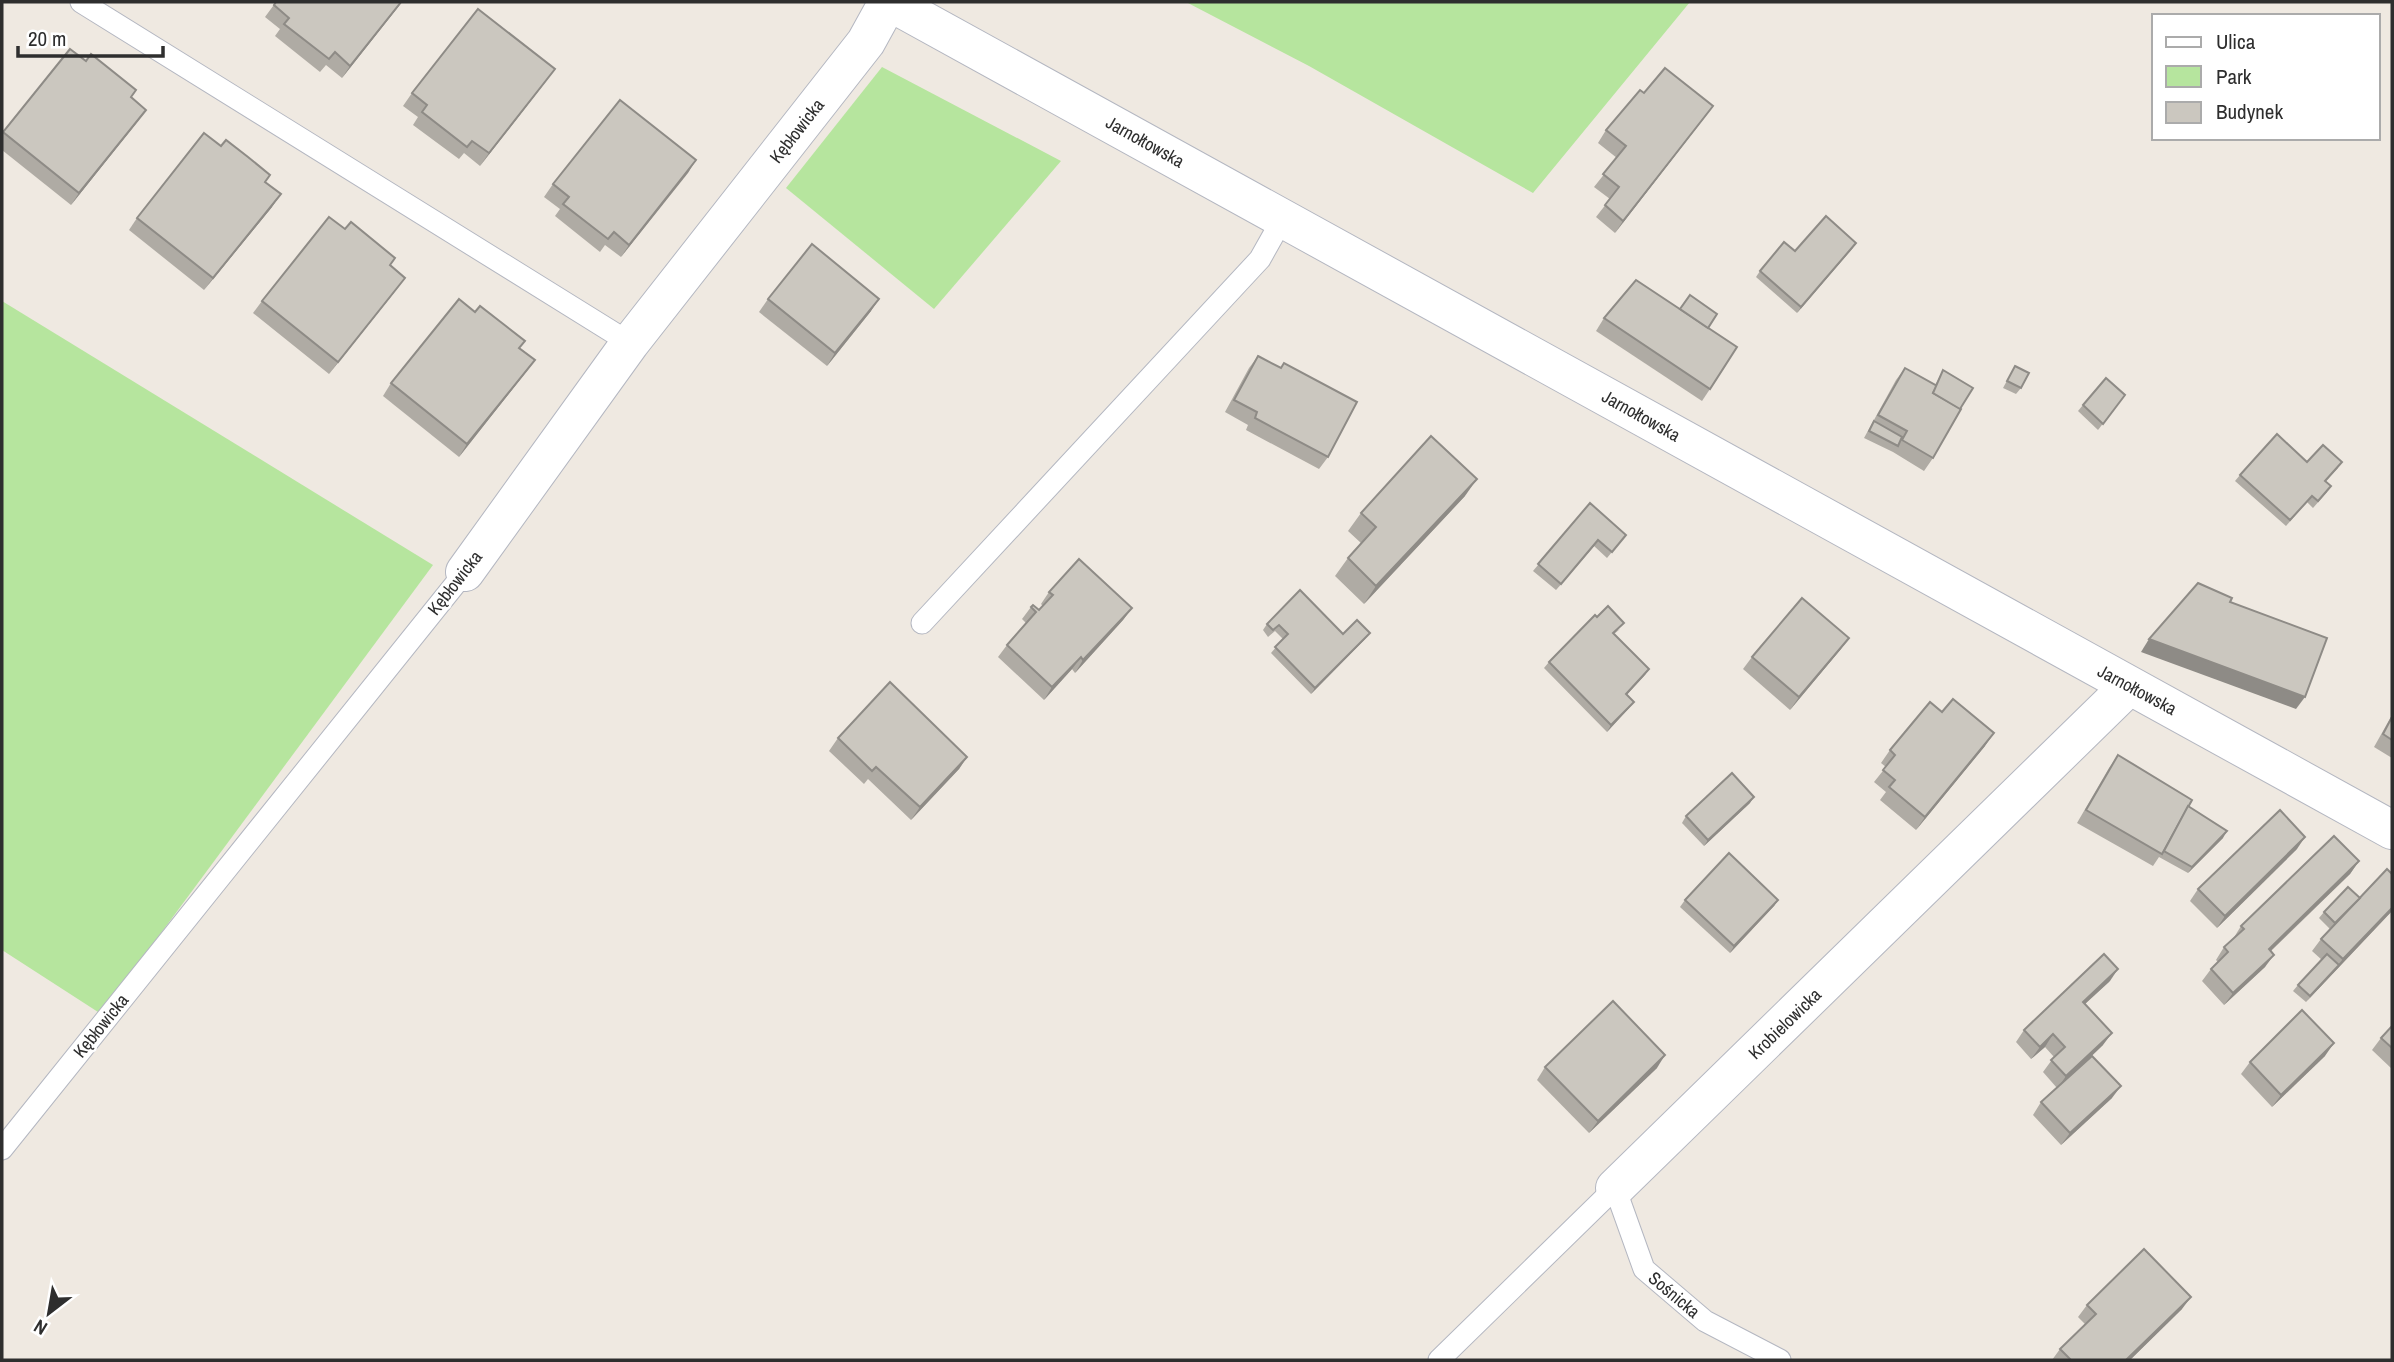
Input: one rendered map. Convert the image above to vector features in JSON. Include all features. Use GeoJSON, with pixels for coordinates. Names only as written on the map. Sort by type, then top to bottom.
{"type":"FeatureCollection","features":[{"type":"Feature","properties":{"kind":"street","name":"Kębłowicka"},"geometry":{"type":"LineString","coordinates":[[466,572],[630,342],[866,42],[903,5]]}},
{"type":"Feature","properties":{"kind":"street","name":"Jarnołtowska"},"geometry":{"type":"LineString","coordinates":[[903,5],[1283,218],[2392,830]]}},
{"type":"Feature","properties":{"kind":"street","name":"Krobielowicka"},"geometry":{"type":"LineString","coordinates":[[1615,1188],[2129,686]]}},
{"type":"Feature","properties":{"kind":"lane"},"geometry":{"type":"LineString","coordinates":[[81,2],[630,342]]}},
{"type":"Feature","properties":{"kind":"lane"},"geometry":{"type":"LineString","coordinates":[[922,623],[1260,259],[1283,218]]}},
{"type":"Feature","properties":{"kind":"lane","name":"Kębłowicka"},"geometry":{"type":"LineString","coordinates":[[2,1149],[466,572]]}},
{"type":"Feature","properties":{"kind":"lane","name":"Krobielowicka"},"geometry":{"type":"LineString","coordinates":[[1439,1360],[1615,1188]]}},
{"type":"Feature","properties":{"kind":"lane","name":"Sośnicka"},"geometry":{"type":"LineString","coordinates":[[1615,1188],[1644,1269],[1705,1321],[1780,1360]]}},
{"type":"Feature","properties":{"kind":"green space"},"geometry":{"type":"Polygon","coordinates":[[[1186,2],[1690,2],[1533,193],[1309,66],[1186,2]]]}},
{"type":"Feature","properties":{"kind":"green space"},"geometry":{"type":"Polygon","coordinates":[[[882,67],[1061,161],[934,309],[786,188],[882,67]]]}},
{"type":"Feature","properties":{"kind":"green space"},"geometry":{"type":"Polygon","coordinates":[[[2,301],[433,565],[144,956],[98,1012],[2,950],[2,301]]]}},
{"type":"Feature","properties":{"kind":"building"},"geometry":{"type":"Polygon","coordinates":[[[276,2],[401,2],[350,66],[335,52],[329,59],[284,24],[289,18],[274,5],[276,2]]]}},
{"type":"Feature","properties":{"kind":"building"},"geometry":{"type":"Polygon","coordinates":[[[478,9],[555,69],[489,153],[472,141],[467,147],[422,112],[427,105],[412,93],[478,9]]]}},
{"type":"Feature","properties":{"kind":"building"},"geometry":{"type":"Polygon","coordinates":[[[70,49],[86,61],[91,54],[136,90],[131,97],[146,110],[79,193],[3,132],[70,49]]]}},
{"type":"Feature","properties":{"kind":"building"},"geometry":{"type":"Polygon","coordinates":[[[1665,68],[1713,106],[1623,221],[1605,205],[1619,187],[1603,174],[1626,146],[1606,130],[1640,90],[1644,93],[1665,68]]]}},
{"type":"Feature","properties":{"kind":"building"},"geometry":{"type":"Polygon","coordinates":[[[620,100],[696,160],[629,245],[614,232],[608,239],[563,204],[569,197],[553,184],[620,100]]]}},
{"type":"Feature","properties":{"kind":"building"},"geometry":{"type":"Polygon","coordinates":[[[204,133],[221,146],[226,140],[248,157],[270,175],[265,182],[281,194],[213,278],[137,218],[204,133]]]}},
{"type":"Feature","properties":{"kind":"building"},"geometry":{"type":"Polygon","coordinates":[[[1826,216],[1856,243],[1801,307],[1760,271],[1784,242],[1795,251],[1826,216]]]}},
{"type":"Feature","properties":{"kind":"building"},"geometry":{"type":"Polygon","coordinates":[[[329,217],[345,229],[351,222],[395,258],[390,265],[405,278],[338,362],[262,301],[329,217]]]}},
{"type":"Feature","properties":{"kind":"building"},"geometry":{"type":"Polygon","coordinates":[[[812,244],[879,299],[835,353],[768,299],[812,244]]]}},
{"type":"Feature","properties":{"kind":"building"},"geometry":{"type":"Polygon","coordinates":[[[1636,280],[1737,347],[1710,389],[1604,318],[1636,280]]]}},
{"type":"Feature","properties":{"kind":"building"},"geometry":{"type":"Polygon","coordinates":[[[1690,295],[1717,314],[1708,328],[1680,309],[1690,295]]]}},
{"type":"Feature","properties":{"kind":"building"},"geometry":{"type":"Polygon","coordinates":[[[459,299],[475,312],[480,306],[525,341],[519,348],[535,360],[467,444],[391,383],[459,299]]]}},
{"type":"Feature","properties":{"kind":"building"},"geometry":{"type":"Polygon","coordinates":[[[1258,356],[1281,368],[1284,363],[1357,402],[1328,457],[1255,418],[1257,412],[1234,400],[1258,356]]]}},
{"type":"Feature","properties":{"kind":"building"},"geometry":{"type":"Polygon","coordinates":[[[2015,366],[2029,373],[2021,388],[2007,381],[2015,366]]]}},
{"type":"Feature","properties":{"kind":"building"},"geometry":{"type":"Polygon","coordinates":[[[1905,368],[1937,386],[1933,393],[1961,409],[1933,458],[1902,440],[1907,431],[1878,415],[1905,368]]]}},
{"type":"Feature","properties":{"kind":"building"},"geometry":{"type":"Polygon","coordinates":[[[1943,370],[1973,388],[1960,409],[1933,393],[1943,370]]]}},
{"type":"Feature","properties":{"kind":"building"},"geometry":{"type":"Polygon","coordinates":[[[2106,378],[2125,395],[2103,424],[2083,405],[2106,378]]]}},
{"type":"Feature","properties":{"kind":"building"},"geometry":{"type":"Polygon","coordinates":[[[1874,421],[1902,437],[1898,446],[1869,431],[1874,421]]]}},
{"type":"Feature","properties":{"kind":"building"},"geometry":{"type":"Polygon","coordinates":[[[2277,434],[2307,462],[2323,445],[2342,462],[2325,481],[2331,486],[2318,501],[2312,496],[2290,520],[2240,475],[2277,434]]]}},
{"type":"Feature","properties":{"kind":"building"},"geometry":{"type":"Polygon","coordinates":[[[1431,436],[1477,479],[1376,586],[1348,558],[1376,527],[1361,513],[1431,436]]]}},
{"type":"Feature","properties":{"kind":"building"},"geometry":{"type":"Polygon","coordinates":[[[1590,503],[1626,535],[1612,552],[1598,540],[1561,584],[1538,564],[1590,503]]]}},
{"type":"Feature","properties":{"kind":"building"},"geometry":{"type":"Polygon","coordinates":[[[1079,559],[1132,608],[1083,660],[1081,657],[1052,687],[1007,645],[1036,612],[1031,607],[1033,605],[1039,610],[1053,595],[1049,592],[1079,559]]]}},
{"type":"Feature","properties":{"kind":"building"},"geometry":{"type":"Polygon","coordinates":[[[2198,583],[2232,598],[2230,602],[2327,638],[2305,697],[2149,639],[2198,583]]]}},
{"type":"Feature","properties":{"kind":"building"},"geometry":{"type":"Polygon","coordinates":[[[1300,590],[1343,634],[1357,620],[1370,633],[1315,688],[1275,647],[1288,634],[1279,625],[1273,630],[1267,624],[1300,590]]]}},
{"type":"Feature","properties":{"kind":"building"},"geometry":{"type":"Polygon","coordinates":[[[1802,598],[1849,638],[1799,697],[1752,657],[1802,598]]]}},
{"type":"Feature","properties":{"kind":"building"},"geometry":{"type":"Polygon","coordinates":[[[1608,606],[1624,623],[1613,633],[1649,669],[1626,694],[1634,702],[1611,725],[1549,662],[1595,615],[1597,617],[1608,606]]]}},
{"type":"Feature","properties":{"kind":"building"},"geometry":{"type":"Polygon","coordinates":[[[890,682],[967,757],[920,807],[876,767],[872,771],[838,738],[890,682]]]}},
{"type":"Feature","properties":{"kind":"building"},"geometry":{"type":"Polygon","coordinates":[[[1953,699],[1994,733],[1925,817],[1889,787],[1895,780],[1883,770],[1895,755],[1890,750],[1930,702],[1942,712],[1953,699]]]}},
{"type":"Feature","properties":{"kind":"building"},"geometry":{"type":"Polygon","coordinates":[[[2392,717],[2392,740],[2383,734],[2392,717]]]}},
{"type":"Feature","properties":{"kind":"building"},"geometry":{"type":"Polygon","coordinates":[[[2118,755],[2192,800],[2162,854],[2086,810],[2118,755]]]}},
{"type":"Feature","properties":{"kind":"building"},"geometry":{"type":"Polygon","coordinates":[[[1732,773],[1754,797],[1708,840],[1686,816],[1732,773]]]}},
{"type":"Feature","properties":{"kind":"building"},"geometry":{"type":"Polygon","coordinates":[[[2188,806],[2227,831],[2192,867],[2164,851],[2188,806]]]}},
{"type":"Feature","properties":{"kind":"building"},"geometry":{"type":"Polygon","coordinates":[[[2280,810],[2305,837],[2225,916],[2198,889],[2280,810]]]}},
{"type":"Feature","properties":{"kind":"building"},"geometry":{"type":"Polygon","coordinates":[[[2334,836],[2359,861],[2269,949],[2274,955],[2233,993],[2211,969],[2228,952],[2224,947],[2244,929],[2241,926],[2334,836]]]}},
{"type":"Feature","properties":{"kind":"building"},"geometry":{"type":"Polygon","coordinates":[[[1729,853],[1778,900],[1734,946],[1685,900],[1729,853]]]}},
{"type":"Feature","properties":{"kind":"building"},"geometry":{"type":"Polygon","coordinates":[[[2387,869],[2392,874],[2392,908],[2343,959],[2321,939],[2387,869]]]}},
{"type":"Feature","properties":{"kind":"building"},"geometry":{"type":"Polygon","coordinates":[[[2348,887],[2360,898],[2335,923],[2324,912],[2348,887]]]}},
{"type":"Feature","properties":{"kind":"building"},"geometry":{"type":"Polygon","coordinates":[[[2104,954],[2118,969],[2083,1002],[2112,1033],[2066,1076],[2051,1060],[2065,1047],[2053,1034],[2040,1047],[2024,1030],[2104,954]]]}},
{"type":"Feature","properties":{"kind":"building"},"geometry":{"type":"Polygon","coordinates":[[[2327,954],[2339,965],[2310,996],[2298,985],[2327,954]]]}},
{"type":"Feature","properties":{"kind":"building"},"geometry":{"type":"Polygon","coordinates":[[[1613,1001],[1665,1055],[1598,1121],[1545,1067],[1613,1001]]]}},
{"type":"Feature","properties":{"kind":"building"},"geometry":{"type":"Polygon","coordinates":[[[2302,1010],[2334,1043],[2281,1095],[2250,1062],[2302,1010]]]}},
{"type":"Feature","properties":{"kind":"building"},"geometry":{"type":"Polygon","coordinates":[[[2392,1026],[2392,1048],[2381,1038],[2392,1026]]]}},
{"type":"Feature","properties":{"kind":"building"},"geometry":{"type":"Polygon","coordinates":[[[2092,1056],[2121,1086],[2070,1133],[2041,1102],[2092,1056]]]}},
{"type":"Feature","properties":{"kind":"building"},"geometry":{"type":"Polygon","coordinates":[[[2144,1249],[2191,1297],[2126,1360],[2071,1360],[2060,1349],[2096,1314],[2087,1305],[2144,1249]]]}}]}
